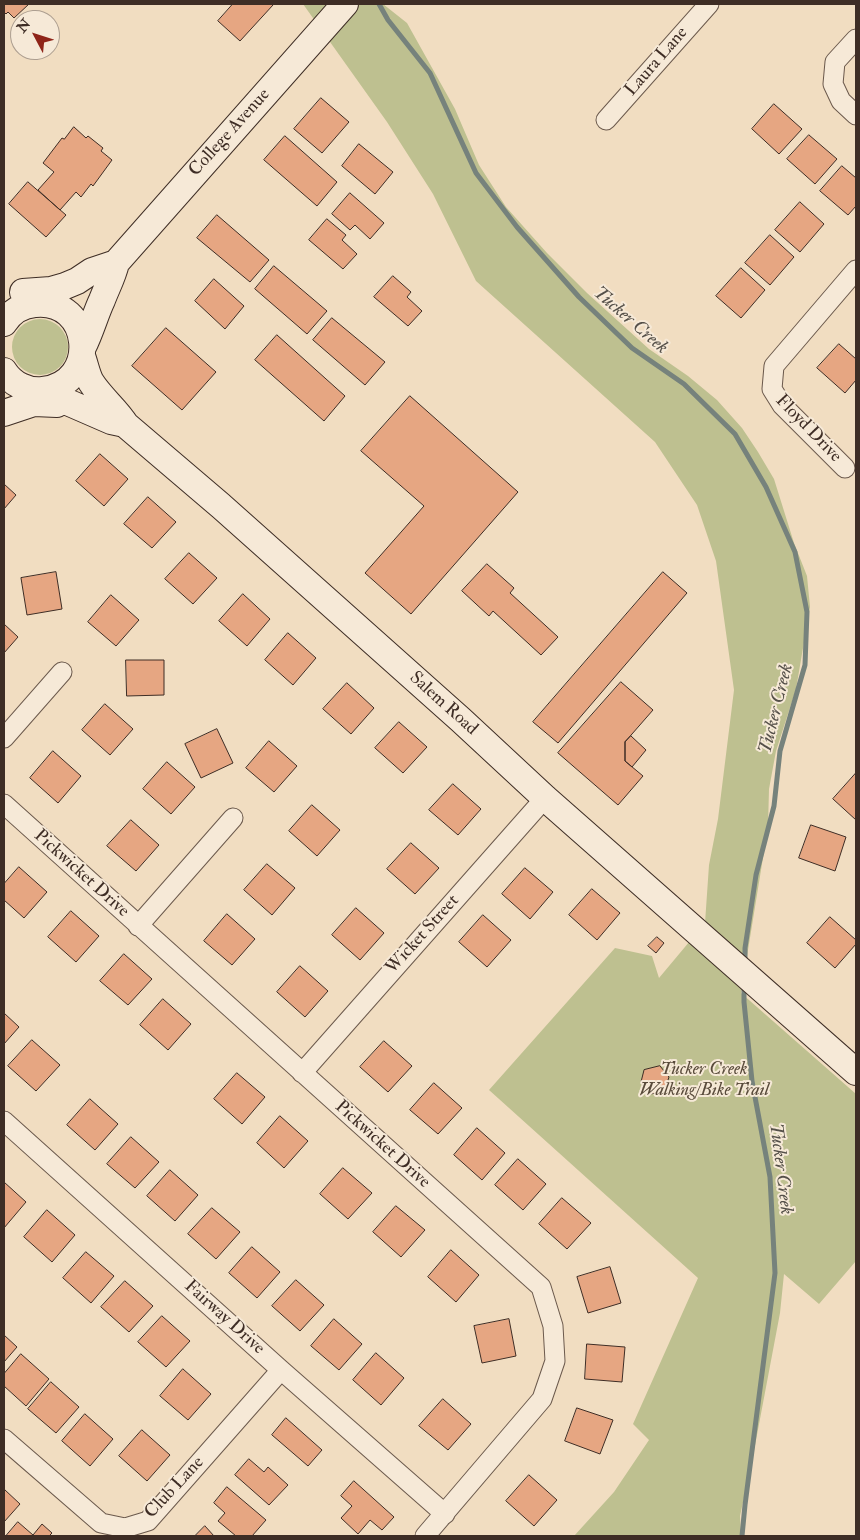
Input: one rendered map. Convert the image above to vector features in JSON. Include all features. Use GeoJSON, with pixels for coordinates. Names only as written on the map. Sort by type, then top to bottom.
{"type":"FeatureCollection","features":[{"type":"Feature","properties":{"kind":"main road","name":"College Avenue"},"geometry":{"type":"LineString","coordinates":[[4,323],[20,308],[30,304],[27,297],[77,293],[112,265],[345,4]]}},
{"type":"Feature","properties":{"kind":"main road","name":"College Avenue"},"geometry":{"type":"LineString","coordinates":[[39,391],[60,385],[75,373],[102,299],[112,280],[112,265]]}},
{"type":"Feature","properties":{"kind":"main road","name":"Salem Road"},"geometry":{"type":"LineString","coordinates":[[27,297],[56,306],[70,316],[80,330],[86,344],[90,380],[122,418],[462,720],[545,798],[856,1072]]}},
{"type":"Feature","properties":{"kind":"main road","name":"Salem Road"},"geometry":{"type":"LineString","coordinates":[[4,371],[12,381],[20,386],[76,405],[111,421],[122,418]]}},
{"type":"Feature","properties":{"kind":"main road"},"geometry":{"type":"LineString","coordinates":[[4,402],[17,394],[39,391]]}},
{"type":"Feature","properties":{"kind":"main road"},"geometry":{"type":"LineString","coordinates":[[4,413],[34,404],[76,405]]}},
{"type":"Feature","properties":{"kind":"street","name":"Laura Lane"},"geometry":{"type":"LineString","coordinates":[[606,120],[709,4]]}},
{"type":"Feature","properties":{"kind":"street"},"geometry":{"type":"LineString","coordinates":[[856,39],[835,62],[833,84],[840,101],[856,115]]}},
{"type":"Feature","properties":{"kind":"street","name":"Floyd Drive"},"geometry":{"type":"LineString","coordinates":[[846,468],[782,405],[772,389],[774,366],[856,270]]}},
{"type":"Feature","properties":{"kind":"street"},"geometry":{"type":"LineString","coordinates":[[4,738],[62,672]]}},
{"type":"Feature","properties":{"kind":"street","name":"Wicket Street"},"geometry":{"type":"LineString","coordinates":[[302,1072],[545,798]]}},
{"type":"Feature","properties":{"kind":"street","name":"Pickwicket Drive"},"geometry":{"type":"LineString","coordinates":[[4,804],[541,1287],[553,1326],[555,1361],[542,1399],[425,1536]]}},
{"type":"Feature","properties":{"kind":"street"},"geometry":{"type":"LineString","coordinates":[[138,926],[233,818]]}},
{"type":"Feature","properties":{"kind":"street","name":"Fairway Drive"},"geometry":{"type":"LineString","coordinates":[[4,1121],[281,1370],[445,1514]]}},
{"type":"Feature","properties":{"kind":"street","name":"Club Lane"},"geometry":{"type":"LineString","coordinates":[[4,1439],[101,1523],[125,1528],[148,1521],[281,1370]]}},
{"type":"Feature","properties":{"kind":"green space","name":"Tucker Creek Walking/Bike Trail"},"geometry":{"type":"Polygon","coordinates":[[[303,4],[383,4],[407,23],[455,109],[479,165],[506,207],[547,253],[587,293],[649,349],[688,376],[717,400],[742,428],[774,479],[794,543],[807,576],[810,607],[796,689],[776,751],[769,789],[768,827],[741,993],[856,1094],[856,1261],[819,1304],[784,1274],[780,1313],[740,1516],[741,1536],[574,1536],[614,1492],[649,1440],[633,1424],[698,1278],[489,1090],[615,948],[652,956],[659,978],[705,923],[709,865],[718,819],[734,690],[716,561],[697,505],[655,442],[476,281],[433,194],[387,122],[303,4]]]}},
{"type":"Feature","properties":{"kind":"green space"},"geometry":{"type":"Polygon","coordinates":[[[40,319],[51,321],[60,327],[66,336],[68,347],[66,358],[60,367],[51,373],[40,375],[29,373],[20,367],[14,358],[12,347],[14,336],[20,327],[29,321],[40,319]]]}},
{"type":"Feature","properties":{"kind":"building"},"geometry":{"type":"Polygon","coordinates":[[[4,4],[29,4],[23,10],[10,10],[10,14],[4,12],[4,4]]]}},
{"type":"Feature","properties":{"kind":"building"},"geometry":{"type":"Polygon","coordinates":[[[233,4],[273,5],[240,41],[218,21],[233,4]]]}},
{"type":"Feature","properties":{"kind":"building"},"geometry":{"type":"Polygon","coordinates":[[[321,98],[349,122],[322,153],[294,129],[321,98]]]}},
{"type":"Feature","properties":{"kind":"building"},"geometry":{"type":"Polygon","coordinates":[[[774,104],[802,129],[779,154],[752,129],[774,104]]]}},
{"type":"Feature","properties":{"kind":"building"},"geometry":{"type":"Polygon","coordinates":[[[74,127],[86,138],[88,136],[103,148],[101,151],[112,160],[93,186],[91,184],[81,197],[76,192],[60,210],[38,190],[54,172],[43,163],[62,138],[64,139],[74,127]]]}},
{"type":"Feature","properties":{"kind":"building"},"geometry":{"type":"Polygon","coordinates":[[[809,135],[837,159],[815,184],[787,159],[809,135]]]}},
{"type":"Feature","properties":{"kind":"building"},"geometry":{"type":"Polygon","coordinates":[[[285,136],[337,182],[317,206],[264,160],[285,136]]]}},
{"type":"Feature","properties":{"kind":"building"},"geometry":{"type":"Polygon","coordinates":[[[359,144],[393,172],[375,194],[342,166],[359,144]]]}},
{"type":"Feature","properties":{"kind":"building"},"geometry":{"type":"Polygon","coordinates":[[[842,166],[856,178],[856,206],[848,215],[820,191],[842,166]]]}},
{"type":"Feature","properties":{"kind":"building"},"geometry":{"type":"Polygon","coordinates":[[[28,182],[66,215],[46,237],[9,204],[28,182]]]}},
{"type":"Feature","properties":{"kind":"building"},"geometry":{"type":"Polygon","coordinates":[[[350,193],[384,223],[370,239],[355,225],[350,230],[332,214],[350,193]]]}},
{"type":"Feature","properties":{"kind":"building"},"geometry":{"type":"Polygon","coordinates":[[[800,202],[824,224],[800,252],[775,230],[800,202]]]}},
{"type":"Feature","properties":{"kind":"building"},"geometry":{"type":"Polygon","coordinates":[[[217,215],[269,260],[250,282],[197,238],[217,215]]]}},
{"type":"Feature","properties":{"kind":"building"},"geometry":{"type":"Polygon","coordinates":[[[327,219],[346,235],[342,240],[357,254],[343,269],[309,240],[327,219]]]}},
{"type":"Feature","properties":{"kind":"building"},"geometry":{"type":"Polygon","coordinates":[[[770,235],[794,257],[770,285],[745,263],[770,235]]]}},
{"type":"Feature","properties":{"kind":"building"},"geometry":{"type":"Polygon","coordinates":[[[274,266],[327,311],[307,334],[255,289],[274,266]]]}},
{"type":"Feature","properties":{"kind":"building"},"geometry":{"type":"Polygon","coordinates":[[[741,268],[765,290],[741,318],[716,296],[741,268]]]}},
{"type":"Feature","properties":{"kind":"building"},"geometry":{"type":"Polygon","coordinates":[[[393,276],[411,292],[407,297],[422,311],[408,326],[374,297],[393,276]]]}},
{"type":"Feature","properties":{"kind":"building"},"geometry":{"type":"Polygon","coordinates":[[[214,279],[244,306],[225,329],[195,301],[214,279]]]}},
{"type":"Feature","properties":{"kind":"building"},"geometry":{"type":"Polygon","coordinates":[[[332,318],[385,362],[365,385],[313,340],[332,318]]]}},
{"type":"Feature","properties":{"kind":"building"},"geometry":{"type":"Polygon","coordinates":[[[166,328],[216,372],[182,410],[132,366],[166,328]]]}},
{"type":"Feature","properties":{"kind":"building"},"geometry":{"type":"Polygon","coordinates":[[[277,335],[345,396],[324,421],[255,360],[277,335]]]}},
{"type":"Feature","properties":{"kind":"building"},"geometry":{"type":"Polygon","coordinates":[[[839,344],[856,359],[856,380],[845,393],[817,368],[839,344]]]}},
{"type":"Feature","properties":{"kind":"building"},"geometry":{"type":"Polygon","coordinates":[[[410,396],[518,492],[411,614],[365,573],[424,506],[361,451],[410,396]]]}},
{"type":"Feature","properties":{"kind":"building"},"geometry":{"type":"Polygon","coordinates":[[[100,454],[128,479],[104,506],[76,481],[100,454]]]}},
{"type":"Feature","properties":{"kind":"building"},"geometry":{"type":"Polygon","coordinates":[[[4,484],[16,495],[4,509],[4,484]]]}},
{"type":"Feature","properties":{"kind":"building"},"geometry":{"type":"Polygon","coordinates":[[[148,497],[176,522],[152,548],[124,524],[148,497]]]}},
{"type":"Feature","properties":{"kind":"building"},"geometry":{"type":"Polygon","coordinates":[[[189,553],[217,578],[193,604],[165,579],[189,553]]]}},
{"type":"Feature","properties":{"kind":"building"},"geometry":{"type":"Polygon","coordinates":[[[487,564],[514,588],[510,593],[558,637],[541,655],[493,611],[489,616],[462,591],[487,564]]]}},
{"type":"Feature","properties":{"kind":"building"},"geometry":{"type":"Polygon","coordinates":[[[56,572],[62,609],[27,615],[21,578],[56,572]]]}},
{"type":"Feature","properties":{"kind":"building"},"geometry":{"type":"Polygon","coordinates":[[[663,572],[687,593],[558,743],[533,722],[663,572]]]}},
{"type":"Feature","properties":{"kind":"building"},"geometry":{"type":"Polygon","coordinates":[[[243,594],[270,619],[247,646],[219,621],[243,594]]]}},
{"type":"Feature","properties":{"kind":"building"},"geometry":{"type":"Polygon","coordinates":[[[111,595],[139,620],[116,646],[88,622],[111,595]]]}},
{"type":"Feature","properties":{"kind":"building"},"geometry":{"type":"Polygon","coordinates":[[[4,624],[18,637],[4,653],[4,624]]]}},
{"type":"Feature","properties":{"kind":"building"},"geometry":{"type":"Polygon","coordinates":[[[288,633],[316,658],[293,685],[265,660],[288,633]]]}},
{"type":"Feature","properties":{"kind":"building"},"geometry":{"type":"Polygon","coordinates":[[[126,660],[164,660],[164,695],[127,696],[126,660]]]}},
{"type":"Feature","properties":{"kind":"building"},"geometry":{"type":"Polygon","coordinates":[[[621,682],[653,710],[625,742],[625,761],[643,776],[618,805],[558,753],[621,682]]]}},
{"type":"Feature","properties":{"kind":"building"},"geometry":{"type":"Polygon","coordinates":[[[347,683],[374,708],[351,734],[323,709],[347,683]]]}},
{"type":"Feature","properties":{"kind":"building"},"geometry":{"type":"Polygon","coordinates":[[[105,704],[133,729],[110,755],[82,730],[105,704]]]}},
{"type":"Feature","properties":{"kind":"building"},"geometry":{"type":"Polygon","coordinates":[[[399,722],[427,747],[403,773],[375,748],[399,722]]]}},
{"type":"Feature","properties":{"kind":"building"},"geometry":{"type":"Polygon","coordinates":[[[217,729],[233,763],[201,778],[185,744],[217,729]]]}},
{"type":"Feature","properties":{"kind":"building"},"geometry":{"type":"Polygon","coordinates":[[[631,736],[646,750],[632,767],[625,761],[625,742],[631,736]]]}},
{"type":"Feature","properties":{"kind":"building"},"geometry":{"type":"Polygon","coordinates":[[[269,741],[297,766],[274,792],[246,768],[269,741]]]}},
{"type":"Feature","properties":{"kind":"building"},"geometry":{"type":"Polygon","coordinates":[[[53,751],[81,776],[58,803],[30,778],[53,751]]]}},
{"type":"Feature","properties":{"kind":"building"},"geometry":{"type":"Polygon","coordinates":[[[167,762],[195,787],[171,814],[143,789],[167,762]]]}},
{"type":"Feature","properties":{"kind":"building"},"geometry":{"type":"Polygon","coordinates":[[[856,773],[856,820],[833,799],[856,773]]]}},
{"type":"Feature","properties":{"kind":"building"},"geometry":{"type":"Polygon","coordinates":[[[453,784],[481,809],[458,835],[429,810],[453,784]]]}},
{"type":"Feature","properties":{"kind":"building"},"geometry":{"type":"Polygon","coordinates":[[[312,805],[340,830],[317,856],[289,831],[312,805]]]}},
{"type":"Feature","properties":{"kind":"building"},"geometry":{"type":"Polygon","coordinates":[[[131,820],[159,845],[136,871],[107,846],[131,820]]]}},
{"type":"Feature","properties":{"kind":"building"},"geometry":{"type":"Polygon","coordinates":[[[811,825],[846,837],[835,871],[799,858],[811,825]]]}},
{"type":"Feature","properties":{"kind":"building"},"geometry":{"type":"Polygon","coordinates":[[[411,843],[439,868],[415,894],[387,869],[411,843]]]}},
{"type":"Feature","properties":{"kind":"building"},"geometry":{"type":"Polygon","coordinates":[[[267,864],[295,888],[272,915],[244,890],[267,864]]]}},
{"type":"Feature","properties":{"kind":"building"},"geometry":{"type":"Polygon","coordinates":[[[19,867],[47,892],[24,918],[4,900],[4,884],[19,867]]]}},
{"type":"Feature","properties":{"kind":"building"},"geometry":{"type":"Polygon","coordinates":[[[525,868],[553,892],[530,919],[502,894],[525,868]]]}},
{"type":"Feature","properties":{"kind":"building"},"geometry":{"type":"Polygon","coordinates":[[[592,889],[620,913],[597,940],[569,915],[592,889]]]}},
{"type":"Feature","properties":{"kind":"building"},"geometry":{"type":"Polygon","coordinates":[[[356,908],[384,933],[360,960],[332,935],[356,908]]]}},
{"type":"Feature","properties":{"kind":"building"},"geometry":{"type":"Polygon","coordinates":[[[71,911],[99,936],[76,962],[48,937],[71,911]]]}},
{"type":"Feature","properties":{"kind":"building"},"geometry":{"type":"Polygon","coordinates":[[[227,914],[255,939],[232,965],[204,941],[227,914]]]}},
{"type":"Feature","properties":{"kind":"building"},"geometry":{"type":"Polygon","coordinates":[[[483,915],[511,940],[487,967],[459,942],[483,915]]]}},
{"type":"Feature","properties":{"kind":"building"},"geometry":{"type":"Polygon","coordinates":[[[830,917],[856,940],[856,944],[835,968],[807,943],[830,917]]]}},
{"type":"Feature","properties":{"kind":"building"},"geometry":{"type":"Polygon","coordinates":[[[657,937],[664,943],[656,953],[648,946],[657,937]]]}},
{"type":"Feature","properties":{"kind":"building"},"geometry":{"type":"Polygon","coordinates":[[[124,954],[152,979],[128,1005],[100,981],[124,954]]]}},
{"type":"Feature","properties":{"kind":"building"},"geometry":{"type":"Polygon","coordinates":[[[300,966],[328,991],[305,1017],[277,992],[300,966]]]}},
{"type":"Feature","properties":{"kind":"building"},"geometry":{"type":"Polygon","coordinates":[[[163,999],[191,1024],[168,1050],[140,1025],[163,999]]]}},
{"type":"Feature","properties":{"kind":"building"},"geometry":{"type":"Polygon","coordinates":[[[4,1013],[19,1027],[4,1044],[4,1013]]]}},
{"type":"Feature","properties":{"kind":"building"},"geometry":{"type":"Polygon","coordinates":[[[32,1040],[60,1065],[36,1091],[8,1066],[32,1040]]]}},
{"type":"Feature","properties":{"kind":"building"},"geometry":{"type":"Polygon","coordinates":[[[384,1041],[412,1066],[388,1092],[360,1067],[384,1041]]]}},
{"type":"Feature","properties":{"kind":"building"},"geometry":{"type":"Polygon","coordinates":[[[660,1066],[669,1077],[664,1092],[650,1094],[641,1082],[644,1070],[660,1066]]]}},
{"type":"Feature","properties":{"kind":"building"},"geometry":{"type":"Polygon","coordinates":[[[237,1073],[265,1097],[242,1124],[214,1099],[237,1073]]]}},
{"type":"Feature","properties":{"kind":"building"},"geometry":{"type":"Polygon","coordinates":[[[434,1083],[462,1108],[438,1134],[410,1110],[434,1083]]]}},
{"type":"Feature","properties":{"kind":"building"},"geometry":{"type":"Polygon","coordinates":[[[90,1099],[118,1124],[95,1150],[67,1125],[90,1099]]]}},
{"type":"Feature","properties":{"kind":"building"},"geometry":{"type":"Polygon","coordinates":[[[280,1116],[308,1141],[284,1168],[257,1143],[280,1116]]]}},
{"type":"Feature","properties":{"kind":"building"},"geometry":{"type":"Polygon","coordinates":[[[477,1128],[505,1153],[482,1180],[454,1155],[477,1128]]]}},
{"type":"Feature","properties":{"kind":"building"},"geometry":{"type":"Polygon","coordinates":[[[131,1137],[159,1162],[135,1188],[107,1164],[131,1137]]]}},
{"type":"Feature","properties":{"kind":"building"},"geometry":{"type":"Polygon","coordinates":[[[518,1159],[546,1184],[523,1210],[495,1185],[518,1159]]]}},
{"type":"Feature","properties":{"kind":"building"},"geometry":{"type":"Polygon","coordinates":[[[343,1168],[372,1193],[348,1219],[320,1194],[343,1168]]]}},
{"type":"Feature","properties":{"kind":"building"},"geometry":{"type":"Polygon","coordinates":[[[170,1170],[198,1195],[175,1221],[147,1196],[170,1170]]]}},
{"type":"Feature","properties":{"kind":"building"},"geometry":{"type":"Polygon","coordinates":[[[4,1182],[26,1202],[4,1228],[4,1182]]]}},
{"type":"Feature","properties":{"kind":"building"},"geometry":{"type":"Polygon","coordinates":[[[562,1198],[591,1223],[567,1249],[539,1224],[562,1198]]]}},
{"type":"Feature","properties":{"kind":"building"},"geometry":{"type":"Polygon","coordinates":[[[396,1206],[425,1230],[401,1257],[373,1232],[396,1206]]]}},
{"type":"Feature","properties":{"kind":"building"},"geometry":{"type":"Polygon","coordinates":[[[212,1208],[240,1232],[216,1259],[188,1234],[212,1208]]]}},
{"type":"Feature","properties":{"kind":"building"},"geometry":{"type":"Polygon","coordinates":[[[47,1210],[75,1235],[52,1262],[24,1237],[47,1210]]]}},
{"type":"Feature","properties":{"kind":"building"},"geometry":{"type":"Polygon","coordinates":[[[252,1247],[280,1272],[257,1298],[229,1273],[252,1247]]]}},
{"type":"Feature","properties":{"kind":"building"},"geometry":{"type":"Polygon","coordinates":[[[451,1250],[479,1275],[456,1302],[428,1277],[451,1250]]]}},
{"type":"Feature","properties":{"kind":"building"},"geometry":{"type":"Polygon","coordinates":[[[86,1252],[114,1276],[91,1303],[63,1278],[86,1252]]]}},
{"type":"Feature","properties":{"kind":"building"},"geometry":{"type":"Polygon","coordinates":[[[610,1267],[621,1303],[588,1313],[577,1277],[610,1267]]]}},
{"type":"Feature","properties":{"kind":"building"},"geometry":{"type":"Polygon","coordinates":[[[296,1280],[324,1305],[300,1331],[272,1306],[296,1280]]]}},
{"type":"Feature","properties":{"kind":"building"},"geometry":{"type":"Polygon","coordinates":[[[125,1281],[153,1306],[129,1332],[101,1307],[125,1281]]]}},
{"type":"Feature","properties":{"kind":"building"},"geometry":{"type":"Polygon","coordinates":[[[162,1316],[190,1341],[166,1367],[138,1342],[162,1316]]]}},
{"type":"Feature","properties":{"kind":"building"},"geometry":{"type":"Polygon","coordinates":[[[334,1319],[362,1344],[339,1370],[311,1346],[334,1319]]]}},
{"type":"Feature","properties":{"kind":"building"},"geometry":{"type":"Polygon","coordinates":[[[509,1319],[516,1356],[482,1363],[474,1326],[509,1319]]]}},
{"type":"Feature","properties":{"kind":"building"},"geometry":{"type":"Polygon","coordinates":[[[4,1335],[17,1347],[4,1362],[4,1335]]]}},
{"type":"Feature","properties":{"kind":"building"},"geometry":{"type":"Polygon","coordinates":[[[587,1344],[625,1347],[622,1382],[585,1379],[587,1344]]]}},
{"type":"Feature","properties":{"kind":"building"},"geometry":{"type":"Polygon","coordinates":[[[376,1353],[404,1378],[381,1405],[353,1380],[376,1353]]]}},
{"type":"Feature","properties":{"kind":"building"},"geometry":{"type":"Polygon","coordinates":[[[21,1354],[49,1379],[26,1406],[4,1386],[4,1374],[21,1354]]]}},
{"type":"Feature","properties":{"kind":"building"},"geometry":{"type":"Polygon","coordinates":[[[183,1369],[211,1394],[188,1420],[160,1396],[183,1369]]]}},
{"type":"Feature","properties":{"kind":"building"},"geometry":{"type":"Polygon","coordinates":[[[51,1382],[79,1407],[56,1433],[28,1409],[51,1382]]]}},
{"type":"Feature","properties":{"kind":"building"},"geometry":{"type":"Polygon","coordinates":[[[443,1399],[471,1424],[448,1450],[419,1426],[443,1399]]]}},
{"type":"Feature","properties":{"kind":"building"},"geometry":{"type":"Polygon","coordinates":[[[577,1408],[613,1420],[600,1454],[565,1441],[577,1408]]]}},
{"type":"Feature","properties":{"kind":"building"},"geometry":{"type":"Polygon","coordinates":[[[85,1414],[113,1439],[90,1466],[62,1441],[85,1414]]]}},
{"type":"Feature","properties":{"kind":"building"},"geometry":{"type":"Polygon","coordinates":[[[286,1418],[322,1450],[308,1466],[272,1435],[286,1418]]]}},
{"type":"Feature","properties":{"kind":"building"},"geometry":{"type":"Polygon","coordinates":[[[142,1430],[170,1455],[147,1481],[119,1456],[142,1430]]]}},
{"type":"Feature","properties":{"kind":"building"},"geometry":{"type":"Polygon","coordinates":[[[249,1459],[264,1472],[268,1467],[288,1485],[269,1505],[235,1475],[249,1459]]]}},
{"type":"Feature","properties":{"kind":"building"},"geometry":{"type":"Polygon","coordinates":[[[529,1475],[557,1500],[534,1526],[506,1501],[529,1475]]]}},
{"type":"Feature","properties":{"kind":"building"},"geometry":{"type":"Polygon","coordinates":[[[354,1481],[394,1517],[382,1530],[370,1520],[358,1534],[341,1518],[352,1506],[341,1496],[354,1481]]]}},
{"type":"Feature","properties":{"kind":"building"},"geometry":{"type":"Polygon","coordinates":[[[227,1487],[266,1520],[252,1536],[236,1536],[218,1521],[225,1513],[214,1503],[227,1487]]]}},
{"type":"Feature","properties":{"kind":"building"},"geometry":{"type":"Polygon","coordinates":[[[5,1490],[20,1504],[4,1522],[4,1492],[5,1490]]]}},
{"type":"Feature","properties":{"kind":"building"},"geometry":{"type":"Polygon","coordinates":[[[18,1522],[33,1535],[42,1524],[52,1533],[49,1536],[6,1536],[18,1522]]]}},
{"type":"Feature","properties":{"kind":"building"},"geometry":{"type":"Polygon","coordinates":[[[205,1526],[214,1536],[195,1536],[205,1526]]]}},
{"type":"Feature","properties":{"kind":"waterway","name":"Tucker Creek"},"geometry":{"type":"LineString","coordinates":[[379,4],[388,20],[430,73],[476,173],[517,227],[579,297],[632,348],[684,384],[735,434],[766,487],[795,552],[807,612],[805,665],[780,751],[774,806],[756,875],[745,948],[745,962]]}},
{"type":"Feature","properties":{"kind":"waterway","name":"Tucker Creek"},"geometry":{"type":"LineString","coordinates":[[742,1536],[775,1273],[770,1177],[752,1081],[744,986]]}}]}
